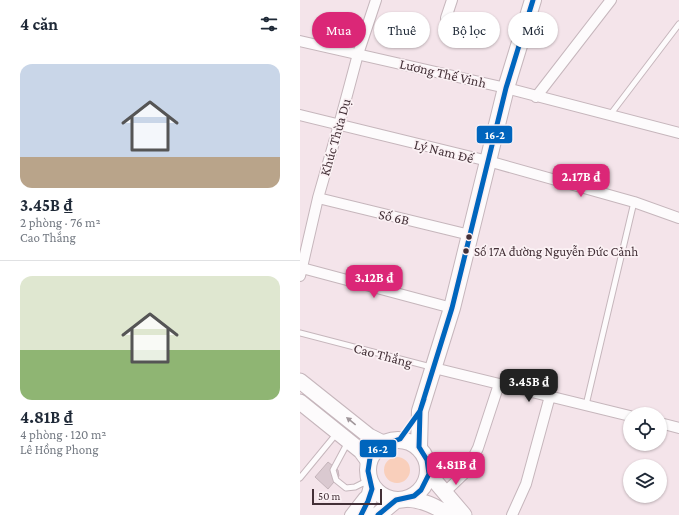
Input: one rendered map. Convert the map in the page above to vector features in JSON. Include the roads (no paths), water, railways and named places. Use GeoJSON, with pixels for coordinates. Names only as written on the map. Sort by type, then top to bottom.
{"type":"FeatureCollection","features":[{"type":"Feature","properties":{"kind":"main road"},"geometry":{"type":"LineString","coordinates":[[419,447],[420,411],[452,308],[506,88],[533,0]]}},
{"type":"Feature","properties":{"kind":"main road"},"geometry":{"type":"LineString","coordinates":[[300,381],[369,436],[383,443]]}},
{"type":"Feature","properties":{"kind":"main road"},"geometry":{"type":"LineString","coordinates":[[300,402],[361,451],[368,462]]}},
{"type":"Feature","properties":{"kind":"main road"},"geometry":{"type":"LineString","coordinates":[[400,439],[420,411]]}},
{"type":"Feature","properties":{"kind":"main road"},"geometry":{"type":"LineString","coordinates":[[378,515],[401,500],[414,496],[426,483],[428,474],[427,460],[419,447],[407,440],[400,439],[391,440],[376,448],[368,462],[371,483],[378,493],[386,498],[401,500],[423,501],[449,515]]}},
{"type":"Feature","properties":{"kind":"main road"},"geometry":{"type":"LineString","coordinates":[[428,474],[464,515]]}},
{"type":"Feature","properties":{"kind":"main road"},"geometry":{"type":"LineString","coordinates":[[361,515],[368,501],[371,483]]}},
{"type":"Feature","properties":{"kind":"street","name":"Khúc Thừa Dụ"},"geometry":{"type":"LineString","coordinates":[[301,272],[318,198],[340,125],[358,54],[376,0]]}},
{"type":"Feature","properties":{"kind":"street"},"geometry":{"type":"LineString","coordinates":[[448,12],[452,0]]}},
{"type":"Feature","properties":{"kind":"street"},"geometry":{"type":"LineString","coordinates":[[536,97],[611,0]]}},
{"type":"Feature","properties":{"kind":"street","name":"Lương Thế Vinh"},"geometry":{"type":"LineString","coordinates":[[300,41],[506,88],[679,133]]}},
{"type":"Feature","properties":{"kind":"street","name":"Lý Nam Đế"},"geometry":{"type":"LineString","coordinates":[[300,115],[488,161],[634,202],[679,218]]}},
{"type":"Feature","properties":{"kind":"street","name":"Số 6B"},"geometry":{"type":"LineString","coordinates":[[318,198],[470,235]]}},
{"type":"Feature","properties":{"kind":"street"},"geometry":{"type":"LineString","coordinates":[[301,272],[452,308]]}},
{"type":"Feature","properties":{"kind":"street","name":"Cao Thắng"},"geometry":{"type":"LineString","coordinates":[[434,368],[623,414]]}},
{"type":"Feature","properties":{"kind":"street"},"geometry":{"type":"LineString","coordinates":[[444,493],[466,472],[478,448],[499,384]]}},
{"type":"Feature","properties":{"kind":"street"},"geometry":{"type":"LineString","coordinates":[[512,515],[526,484],[550,396]]}},
{"type":"Feature","properties":{"kind":"street"},"geometry":{"type":"LineString","coordinates":[[667,425],[679,428]]}},
{"type":"Feature","properties":{"kind":"street"},"geometry":{"type":"LineString","coordinates":[[350,515],[371,483]]}},
{"type":"Feature","properties":{"kind":"street"},"geometry":{"type":"LineString","coordinates":[[387,515],[401,500]]}},
{"type":"Feature","properties":{"kind":"lane"},"geometry":{"type":"LineString","coordinates":[[610,115],[679,24]]}},
{"type":"Feature","properties":{"kind":"lane"},"geometry":{"type":"LineString","coordinates":[[586,405],[634,202]]}},
{"type":"Feature","properties":{"kind":"lane","name":"Cao Thắng"},"geometry":{"type":"LineString","coordinates":[[300,333],[434,368]]}},
{"type":"Feature","properties":{"kind":"lane"},"geometry":{"type":"LineString","coordinates":[[300,478],[343,437]]}},
{"type":"Feature","properties":{"kind":"lane"},"geometry":{"type":"LineString","coordinates":[[343,437],[333,470],[336,480],[346,488],[371,483]]}},
{"type":"Feature","properties":{"kind":"place","name":"Số 17A đường Nguyễn Đức Cảnh"},"geometry":{"type":"Point","coordinates":[466,251]}}]}
